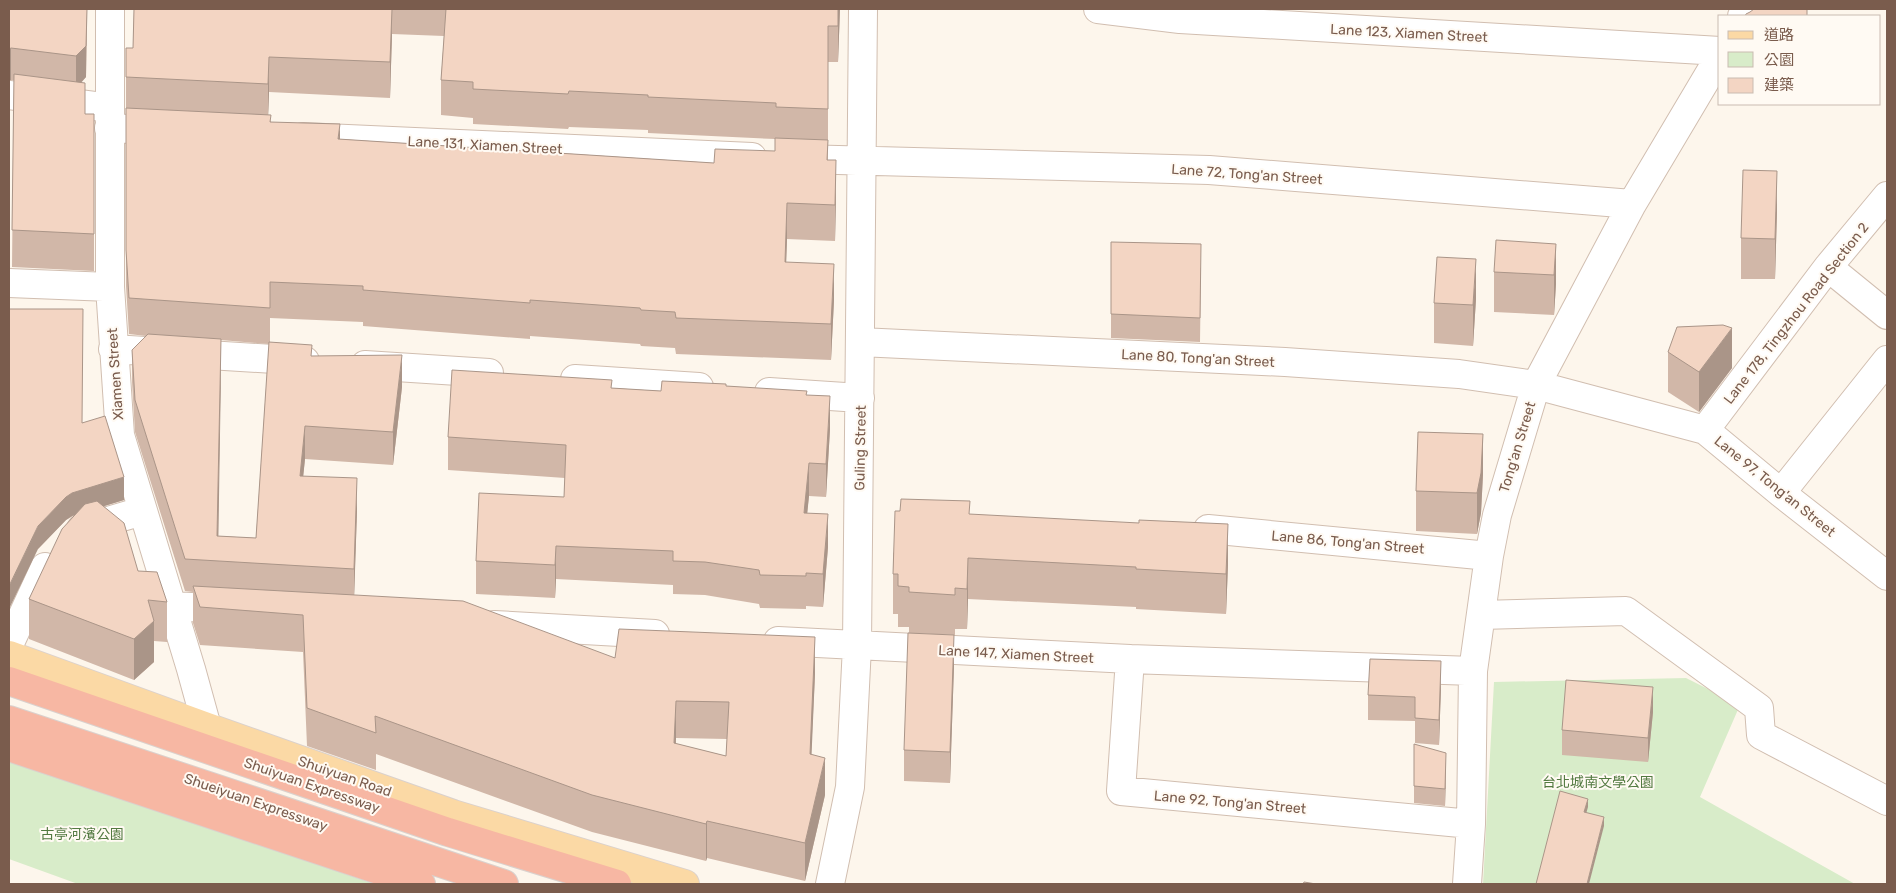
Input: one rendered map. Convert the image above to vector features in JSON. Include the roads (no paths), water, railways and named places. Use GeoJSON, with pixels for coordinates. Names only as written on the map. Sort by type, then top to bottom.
{"type":"FeatureCollection","features":[{"type":"Feature","properties":{"kind":"highway","name":"Shuiyuan Expressway"},"geometry":{"type":"LineString","coordinates":[[9,681],[448,832],[617,884]]}},
{"type":"Feature","properties":{"kind":"highway","name":"Shueiyuan Expressway"},"geometry":{"type":"LineString","coordinates":[[9,720],[504,884]]}},
{"type":"Feature","properties":{"kind":"highway"},"geometry":{"type":"LineString","coordinates":[[9,747],[421,884]]}},
{"type":"Feature","properties":{"kind":"main road","name":"Shuiyuan Road"},"geometry":{"type":"LineString","coordinates":[[9,655],[454,814],[685,884]]}},
{"type":"Feature","properties":{"kind":"street","name":"Xiamen Street"},"geometry":{"type":"LineString","coordinates":[[110,9],[110,287],[120,435],[207,727]]}},
{"type":"Feature","properties":{"kind":"street","name":"Guling Street"},"geometry":{"type":"LineString","coordinates":[[830,884],[850,787],[857,646],[862,9]]}},
{"type":"Feature","properties":{"kind":"street","name":"Lane 123, Xiamen Street"},"geometry":{"type":"LineString","coordinates":[[1098,9],[1180,19],[1718,51]]}},
{"type":"Feature","properties":{"kind":"street","name":"Tong'an Street"},"geometry":{"type":"LineString","coordinates":[[1467,884],[1471,824],[1474,671],[1489,556],[1497,515],[1536,385],[1632,204],[1718,59]]}},
{"type":"Feature","properties":{"kind":"street"},"geometry":{"type":"LineString","coordinates":[[9,95],[110,118],[189,132]]}},
{"type":"Feature","properties":{"kind":"street","name":"Lane 131, Xiamen Street"},"geometry":{"type":"LineString","coordinates":[[278,136],[862,162]]}},
{"type":"Feature","properties":{"kind":"street","name":"Lane 72, Tong'an Street"},"geometry":{"type":"LineString","coordinates":[[862,162],[1209,170],[1632,204]]}},
{"type":"Feature","properties":{"kind":"street","name":"Lane 178, Tingzhou Road Section 2"},"geometry":{"type":"LineString","coordinates":[[1705,430],[1828,267],[1887,196]]}},
{"type":"Feature","properties":{"kind":"street"},"geometry":{"type":"LineString","coordinates":[[1828,267],[1887,315]]}},
{"type":"Feature","properties":{"kind":"street"},"geometry":{"type":"LineString","coordinates":[[9,283],[110,287]]}},
{"type":"Feature","properties":{"kind":"street","name":"Lane 80, Tong'an Street"},"geometry":{"type":"LineString","coordinates":[[860,342],[1285,362],[1459,374],[1536,385]]}},
{"type":"Feature","properties":{"kind":"street"},"geometry":{"type":"LineString","coordinates":[[113,349],[511,375]]}},
{"type":"Feature","properties":{"kind":"street"},"geometry":{"type":"LineString","coordinates":[[1781,493],[1887,360]]}},
{"type":"Feature","properties":{"kind":"street"},"geometry":{"type":"LineString","coordinates":[[551,378],[860,398]]}},
{"type":"Feature","properties":{"kind":"street","name":"Lane 97, Tong'an Street"},"geometry":{"type":"LineString","coordinates":[[1536,385],[1705,430],[1781,493],[1887,576]]}},
{"type":"Feature","properties":{"kind":"street"},"geometry":{"type":"LineString","coordinates":[[9,645],[49,560],[77,531],[142,511]]}},
{"type":"Feature","properties":{"kind":"street","name":"Lane 86, Tong'an Street"},"geometry":{"type":"LineString","coordinates":[[1208,529],[1489,556]]}},
{"type":"Feature","properties":{"kind":"street"},"geometry":{"type":"LineString","coordinates":[[170,606],[260,611]]}},
{"type":"Feature","properties":{"kind":"street"},"geometry":{"type":"LineString","coordinates":[[1481,615],[1626,611],[1759,708],[1761,735],[1887,801]]}},
{"type":"Feature","properties":{"kind":"street"},"geometry":{"type":"LineString","coordinates":[[469,623],[678,635]]}},
{"type":"Feature","properties":{"kind":"street","name":"Lane 147, Xiamen Street"},"geometry":{"type":"LineString","coordinates":[[758,640],[1130,659],[1474,671]]}},
{"type":"Feature","properties":{"kind":"street","name":"Lane 92, Tong'an Street"},"geometry":{"type":"LineString","coordinates":[[1130,659],[1121,791],[1471,824]]}},
{"type":"Feature","properties":{"kind":"park label","name":"台北城南文學公園"},"geometry":{"type":"Point","coordinates":[1598,782]}},
{"type":"Feature","properties":{"kind":"park label","name":"古亭河濱公園"},"geometry":{"type":"Point","coordinates":[82,834]}}]}
